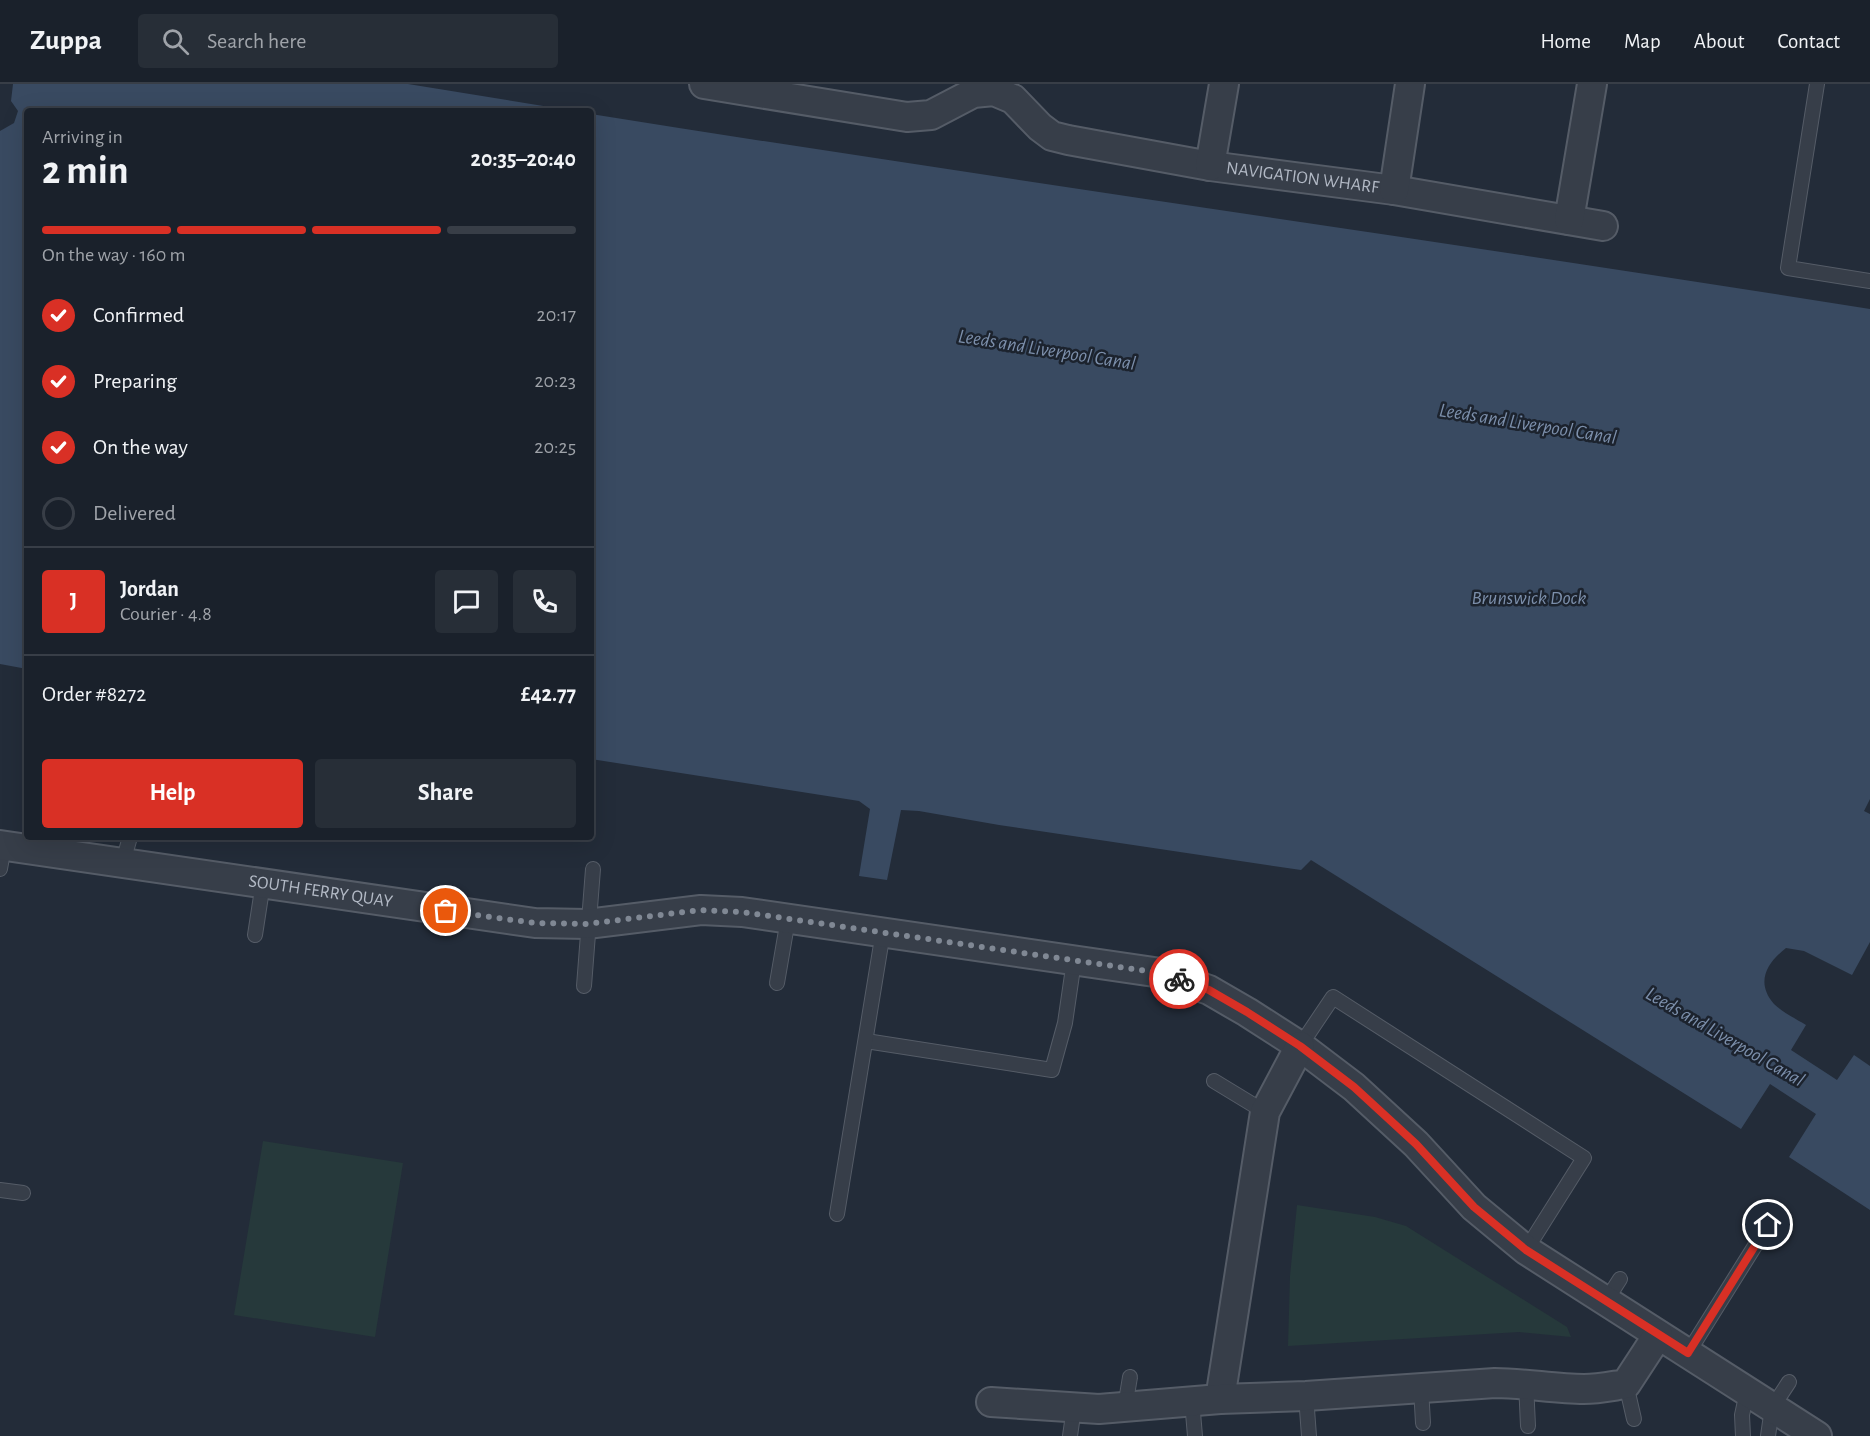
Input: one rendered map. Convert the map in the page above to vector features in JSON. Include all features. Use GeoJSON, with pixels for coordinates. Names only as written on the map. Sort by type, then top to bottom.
{"type":"FeatureCollection","features":[{"type":"Feature","properties":{"kind":"street","name":"NAVIGATION WHARF"},"geometry":{"type":"LineString","coordinates":[[704,84],[764,89],[907,117],[931,115],[973,93],[994,91],[1013,99],[1052,136],[1210,166],[1394,190],[1603,226]]}},
{"type":"Feature","properties":{"kind":"street","name":"NAVIGATION WHARF"},"geometry":{"type":"LineString","coordinates":[[1210,166],[1224,84]]}},
{"type":"Feature","properties":{"kind":"street","name":"NAVIGATION WHARF"},"geometry":{"type":"LineString","coordinates":[[1394,190],[1410,84]]}},
{"type":"Feature","properties":{"kind":"street"},"geometry":{"type":"LineString","coordinates":[[1569,220],[1592,84]]}},
{"type":"Feature","properties":{"kind":"street","name":"SOUTH FERRY QUAY"},"geometry":{"type":"LineString","coordinates":[[1,853],[126,850],[263,883],[535,923],[587,924],[700,910],[742,912],[1161,973],[1209,990],[1300,1046],[1354,1087],[1416,1144],[1474,1207],[1526,1250],[1613,1290],[1658,1335],[1817,1436]]}},
{"type":"Feature","properties":{"kind":"street"},"geometry":{"type":"LineString","coordinates":[[1220,1399],[1265,1112],[1300,1046]]}},
{"type":"Feature","properties":{"kind":"street"},"geometry":{"type":"LineString","coordinates":[[991,1402],[1099,1409],[1220,1399],[1306,1396],[1495,1383],[1526,1383],[1583,1389],[1626,1384],[1658,1335]]}},
{"type":"Feature","properties":{"kind":"lane"},"geometry":{"type":"LineString","coordinates":[[1817,84],[1788,268],[1870,281]]}},
{"type":"Feature","properties":{"kind":"lane"},"geometry":{"type":"LineString","coordinates":[[584,986],[593,869]]}},
{"type":"Feature","properties":{"kind":"lane"},"geometry":{"type":"LineString","coordinates":[[255,935],[263,883]]}},
{"type":"Feature","properties":{"kind":"lane"},"geometry":{"type":"LineString","coordinates":[[777,983],[788,919]]}},
{"type":"Feature","properties":{"kind":"lane"},"geometry":{"type":"LineString","coordinates":[[837,1214],[883,932]]}},
{"type":"Feature","properties":{"kind":"lane"},"geometry":{"type":"LineString","coordinates":[[866,1041],[1052,1070],[1065,1023],[1074,961]]}},
{"type":"Feature","properties":{"kind":"lane"},"geometry":{"type":"LineString","coordinates":[[1300,1046],[1333,997],[1584,1158],[1526,1250]]}},
{"type":"Feature","properties":{"kind":"lane"},"geometry":{"type":"LineString","coordinates":[[1214,1081],[1265,1112]]}},
{"type":"Feature","properties":{"kind":"lane"},"geometry":{"type":"LineString","coordinates":[[0,1190],[23,1193]]}},
{"type":"Feature","properties":{"kind":"lane"},"geometry":{"type":"LineString","coordinates":[[1688,1353],[1768,1225]]}},
{"type":"Feature","properties":{"kind":"lane"},"geometry":{"type":"LineString","coordinates":[[1125,1407],[1130,1377]]}},
{"type":"Feature","properties":{"kind":"lane"},"geometry":{"type":"LineString","coordinates":[[1768,1436],[1772,1408],[1789,1382]]}},
{"type":"Feature","properties":{"kind":"lane"},"geometry":{"type":"LineString","coordinates":[[1526,1383],[1528,1426]]}},
{"type":"Feature","properties":{"kind":"lane"},"geometry":{"type":"LineString","coordinates":[[1626,1384],[1634,1419]]}},
{"type":"Feature","properties":{"kind":"lane"},"geometry":{"type":"LineString","coordinates":[[1421,1388],[1423,1424]]}},
{"type":"Feature","properties":{"kind":"lane"},"geometry":{"type":"LineString","coordinates":[[1743,1436],[1742,1415],[1748,1392]]}},
{"type":"Feature","properties":{"kind":"lane"},"geometry":{"type":"LineString","coordinates":[[1306,1396],[1309,1436]]}},
{"type":"Feature","properties":{"kind":"lane"},"geometry":{"type":"LineString","coordinates":[[1192,1401],[1195,1436]]}},
{"type":"Feature","properties":{"kind":"lane"},"geometry":{"type":"LineString","coordinates":[[1070,1436],[1074,1408]]}},
{"type":"Feature","properties":{"kind":"shaded area"},"geometry":{"type":"Polygon","coordinates":[[[263,1141],[403,1163],[375,1337],[234,1315],[263,1141]]]}},
{"type":"Feature","properties":{"kind":"shaded area"},"geometry":{"type":"Polygon","coordinates":[[[1297,1205],[1375,1217],[1406,1226],[1567,1327],[1571,1337],[1519,1332],[1288,1346],[1290,1276],[1297,1205]]]}},
{"type":"Feature","properties":{"kind":"water"},"geometry":{"type":"Polygon","coordinates":[[[13,84],[408,84],[556,108],[24,108],[24,668],[0,664],[0,131],[14,123],[18,111],[11,101],[13,84]]]}},
{"type":"Feature","properties":{"kind":"water","name":"Brunswick Dock"},"geometry":{"type":"Polygon","coordinates":[[[594,114],[1870,309],[1870,799],[1864,811],[1870,814],[1870,942],[1852,975],[1804,951],[1786,948],[1773,960],[1764,981],[1768,996],[1774,1004],[1806,1025],[1791,1050],[1837,1080],[1854,1055],[1870,1066],[1870,1210],[1789,1157],[1816,1114],[1770,1084],[1741,1129],[1311,860],[1301,870],[901,810],[887,880],[859,876],[870,809],[859,801],[594,759],[594,114]]]}},
{"type":"Feature","properties":{"kind":"way so far"},"geometry":{"type":"LineString","coordinates":[[446,911],[535,923],[587,924],[700,910],[742,912],[1161,973],[1179,979]]}},
{"type":"Feature","properties":{"kind":"route"},"geometry":{"type":"LineString","coordinates":[[1179,979],[1209,990],[1300,1046],[1354,1087],[1416,1144],[1474,1207],[1507,1235],[1526,1250],[1688,1353],[1768,1225]]}},
{"type":"Feature","properties":{"kind":"water label","name":"Leeds and Liverpool Canal"},"geometry":{"type":"Point","coordinates":[1047,350]}},
{"type":"Feature","properties":{"kind":"water label","name":"Leeds and Liverpool Canal"},"geometry":{"type":"Point","coordinates":[1528,424]}},
{"type":"Feature","properties":{"kind":"water label","name":"Leeds and Liverpool Canal"},"geometry":{"type":"Point","coordinates":[1725,1037]}}]}
